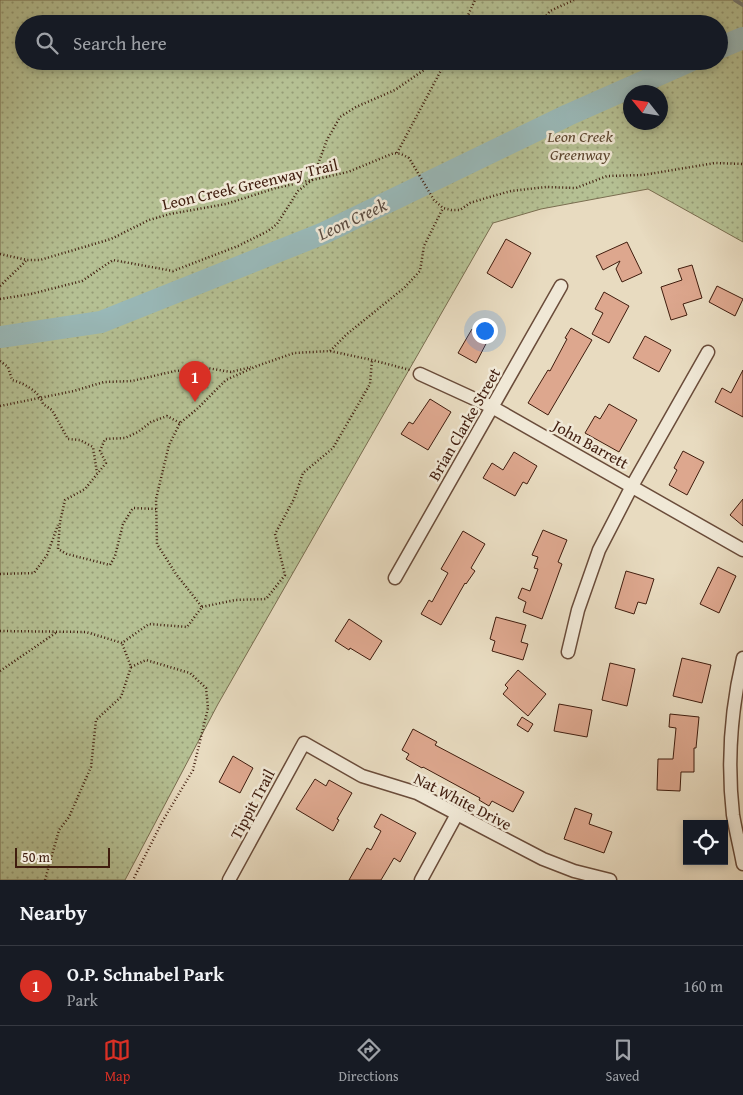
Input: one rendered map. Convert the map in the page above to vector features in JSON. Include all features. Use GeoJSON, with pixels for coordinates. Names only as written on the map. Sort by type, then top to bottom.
{"type":"FeatureCollection","features":[{"type":"Feature","properties":{"kind":"street","name":"Brian Clarke Street"},"geometry":{"type":"LineString","coordinates":[[395,578],[561,286]]}},
{"type":"Feature","properties":{"kind":"street"},"geometry":{"type":"LineString","coordinates":[[568,652],[578,610],[599,550],[632,486],[708,352]]}},
{"type":"Feature","properties":{"kind":"street","name":"John Barrett"},"geometry":{"type":"LineString","coordinates":[[420,374],[492,407],[743,550]]}},
{"type":"Feature","properties":{"kind":"street"},"geometry":{"type":"LineString","coordinates":[[743,658],[731,728],[730,772],[734,815],[743,864]]}},
{"type":"Feature","properties":{"kind":"street","name":"Nat White Drive"},"geometry":{"type":"LineString","coordinates":[[304,743],[362,776],[417,793],[542,859],[574,871],[610,880]]}},
{"type":"Feature","properties":{"kind":"street","name":"Tippit Trail"},"geometry":{"type":"LineString","coordinates":[[230,880],[304,743]]}},
{"type":"Feature","properties":{"kind":"street"},"geometry":{"type":"LineString","coordinates":[[421,880],[457,814]]}},
{"type":"Feature","properties":{"kind":"path"},"geometry":{"type":"LineString","coordinates":[[468,15],[475,0]]}},
{"type":"Feature","properties":{"kind":"path"},"geometry":{"type":"LineString","coordinates":[[547,15],[550,11],[574,0]]}},
{"type":"Feature","properties":{"kind":"path"},"geometry":{"type":"LineString","coordinates":[[0,299],[31,294],[82,281],[112,260],[173,271],[238,246],[268,231],[277,224],[298,191],[312,180],[327,140],[340,117],[356,107],[395,90],[424,70]]}},
{"type":"Feature","properties":{"kind":"path"},"geometry":{"type":"LineString","coordinates":[[441,70],[397,153],[409,158],[434,200],[443,208],[460,210],[470,203],[511,191],[546,187],[576,188],[607,176],[643,175],[715,163],[743,164]]}},
{"type":"Feature","properties":{"kind":"path","name":"Leon Creek Greenway Trail"},"geometry":{"type":"LineString","coordinates":[[0,254],[27,260],[40,260],[111,239],[150,220],[170,214],[226,204],[276,188],[348,172],[386,155],[397,153]]}},
{"type":"Feature","properties":{"kind":"path"},"geometry":{"type":"LineString","coordinates":[[330,351],[347,334],[404,288],[420,271],[424,246],[443,208]]}},
{"type":"Feature","properties":{"kind":"path"},"geometry":{"type":"LineString","coordinates":[[0,286],[27,260]]}},
{"type":"Feature","properties":{"kind":"path"},"geometry":{"type":"LineString","coordinates":[[202,607],[176,574],[157,544],[156,499],[169,445],[180,423],[226,380],[257,366],[294,353],[330,351],[372,360],[420,374]]}},
{"type":"Feature","properties":{"kind":"path"},"geometry":{"type":"LineString","coordinates":[[122,643],[150,624],[187,627],[202,607],[235,600],[266,600],[285,575],[275,534],[294,499],[303,473],[333,448],[370,384],[372,360]]}},
{"type":"Feature","properties":{"kind":"path"},"geometry":{"type":"LineString","coordinates":[[0,361],[8,367],[12,380],[21,382],[42,398],[43,404],[52,410],[68,439],[80,440],[93,447],[97,475]]}},
{"type":"Feature","properties":{"kind":"path"},"geometry":{"type":"LineString","coordinates":[[0,406],[74,391],[104,382],[132,381],[175,371],[207,368],[232,372],[257,366]]}},
{"type":"Feature","properties":{"kind":"path"},"geometry":{"type":"LineString","coordinates":[[0,574],[34,573],[47,555],[60,522],[65,500],[85,489],[106,463],[100,451],[105,439],[125,438],[138,432],[150,422],[167,416],[180,423]]}},
{"type":"Feature","properties":{"kind":"path"},"geometry":{"type":"LineString","coordinates":[[60,522],[58,550],[110,565],[115,556],[123,524],[133,508],[156,509]]}},
{"type":"Feature","properties":{"kind":"path"},"geometry":{"type":"LineString","coordinates":[[0,631],[86,632],[122,643]]}},
{"type":"Feature","properties":{"kind":"path"},"geometry":{"type":"LineString","coordinates":[[0,672],[58,632]]}},
{"type":"Feature","properties":{"kind":"path"},"geometry":{"type":"LineString","coordinates":[[45,880],[59,830],[69,817],[92,767],[96,720],[120,697],[131,667],[122,643]]}},
{"type":"Feature","properties":{"kind":"path"},"geometry":{"type":"LineString","coordinates":[[131,667],[146,660],[190,672],[206,688],[208,708],[193,770],[162,822],[133,880]]}},
{"type":"Feature","properties":{"kind":"green space","name":"Leon Creek Greenway"},"geometry":{"type":"Polygon","coordinates":[[[0,0],[743,0],[743,242],[648,189],[541,209],[493,223],[218,704],[125,880],[0,880],[0,0]]]}},
{"type":"Feature","properties":{"kind":"building"},"geometry":{"type":"Polygon","coordinates":[[[506,239],[531,253],[512,288],[487,273],[506,239]]]}},
{"type":"Feature","properties":{"kind":"building"},"geometry":{"type":"Polygon","coordinates":[[[627,242],[642,273],[622,282],[616,269],[620,261],[603,270],[596,256],[627,242]]]}},
{"type":"Feature","properties":{"kind":"building"},"geometry":{"type":"Polygon","coordinates":[[[692,265],[702,298],[683,304],[687,315],[671,320],[661,287],[682,280],[678,269],[692,265]]]}},
{"type":"Feature","properties":{"kind":"building"},"geometry":{"type":"Polygon","coordinates":[[[717,286],[743,299],[735,316],[709,302],[717,286]]]}},
{"type":"Feature","properties":{"kind":"building"},"geometry":{"type":"Polygon","coordinates":[[[604,292],[629,306],[609,343],[592,334],[603,313],[595,309],[604,292]]]}},
{"type":"Feature","properties":{"kind":"building"},"geometry":{"type":"Polygon","coordinates":[[[571,328],[592,340],[548,415],[528,403],[548,370],[550,371],[571,328]]]}},
{"type":"Feature","properties":{"kind":"building"},"geometry":{"type":"Polygon","coordinates":[[[472,329],[489,338],[476,363],[458,353],[472,329]]]}},
{"type":"Feature","properties":{"kind":"building"},"geometry":{"type":"Polygon","coordinates":[[[645,336],[671,350],[659,372],[633,358],[645,336]]]}},
{"type":"Feature","properties":{"kind":"building"},"geometry":{"type":"Polygon","coordinates":[[[743,370],[743,417],[715,402],[722,388],[731,393],[743,370]]]}},
{"type":"Feature","properties":{"kind":"building"},"geometry":{"type":"Polygon","coordinates":[[[430,399],[451,412],[428,450],[401,434],[409,422],[413,424],[430,399]]]}},
{"type":"Feature","properties":{"kind":"building"},"geometry":{"type":"Polygon","coordinates":[[[609,404],[637,420],[619,452],[585,433],[595,416],[600,419],[609,404]]]}},
{"type":"Feature","properties":{"kind":"building"},"geometry":{"type":"Polygon","coordinates":[[[683,451],[704,462],[687,495],[669,485],[677,470],[674,468],[683,451]]]}},
{"type":"Feature","properties":{"kind":"building"},"geometry":{"type":"Polygon","coordinates":[[[514,452],[537,466],[527,484],[523,482],[515,496],[483,478],[492,463],[503,470],[514,452]]]}},
{"type":"Feature","properties":{"kind":"building"},"geometry":{"type":"Polygon","coordinates":[[[743,499],[743,526],[730,515],[743,499]]]}},
{"type":"Feature","properties":{"kind":"building"},"geometry":{"type":"Polygon","coordinates":[[[543,530],[567,540],[558,562],[562,564],[542,619],[523,612],[526,602],[518,598],[522,588],[530,591],[538,569],[534,568],[538,557],[532,555],[543,530]]]}},
{"type":"Feature","properties":{"kind":"building"},"geometry":{"type":"Polygon","coordinates":[[[463,531],[485,544],[471,568],[475,571],[465,583],[441,625],[421,614],[429,600],[432,602],[448,573],[441,569],[463,531]]]}},
{"type":"Feature","properties":{"kind":"building"},"geometry":{"type":"Polygon","coordinates":[[[718,567],[736,576],[719,613],[700,604],[718,567]]]}},
{"type":"Feature","properties":{"kind":"building"},"geometry":{"type":"Polygon","coordinates":[[[626,571],[654,579],[646,604],[638,602],[634,614],[615,608],[626,571]]]}},
{"type":"Feature","properties":{"kind":"building"},"geometry":{"type":"Polygon","coordinates":[[[496,617],[526,625],[521,642],[528,644],[523,660],[492,651],[495,641],[490,639],[496,617]]]}},
{"type":"Feature","properties":{"kind":"building"},"geometry":{"type":"Polygon","coordinates":[[[349,619],[382,641],[370,660],[335,641],[349,619]]]}},
{"type":"Feature","properties":{"kind":"building"},"geometry":{"type":"Polygon","coordinates":[[[682,658],[711,665],[702,703],[673,696],[682,658]]]}},
{"type":"Feature","properties":{"kind":"building"},"geometry":{"type":"Polygon","coordinates":[[[610,663],[635,669],[627,706],[602,700],[610,663]]]}},
{"type":"Feature","properties":{"kind":"building"},"geometry":{"type":"Polygon","coordinates":[[[518,670],[546,694],[528,716],[503,694],[508,688],[505,685],[518,670]]]}},
{"type":"Feature","properties":{"kind":"building"},"geometry":{"type":"Polygon","coordinates":[[[559,704],[592,710],[587,737],[554,731],[559,704]]]}},
{"type":"Feature","properties":{"kind":"building"},"geometry":{"type":"Polygon","coordinates":[[[670,714],[699,717],[696,748],[694,748],[694,772],[681,772],[680,791],[657,790],[658,759],[673,759],[676,728],[669,727],[670,714]]]}},
{"type":"Feature","properties":{"kind":"building"},"geometry":{"type":"Polygon","coordinates":[[[522,717],[533,724],[528,732],[517,725],[522,717]]]}},
{"type":"Feature","properties":{"kind":"building"},"geometry":{"type":"Polygon","coordinates":[[[413,729],[437,742],[435,745],[524,792],[513,812],[492,801],[489,806],[479,800],[480,798],[406,759],[409,754],[402,750],[413,729]]]}},
{"type":"Feature","properties":{"kind":"building"},"geometry":{"type":"Polygon","coordinates":[[[233,756],[253,768],[240,793],[219,782],[233,756]]]}},
{"type":"Feature","properties":{"kind":"building"},"geometry":{"type":"Polygon","coordinates":[[[315,779],[326,786],[329,780],[352,793],[337,819],[339,820],[333,831],[296,809],[315,779]]]}},
{"type":"Feature","properties":{"kind":"building"},"geometry":{"type":"Polygon","coordinates":[[[575,808],[592,814],[589,824],[612,832],[604,853],[564,839],[575,808]]]}},
{"type":"Feature","properties":{"kind":"building"},"geometry":{"type":"Polygon","coordinates":[[[381,814],[416,833],[400,862],[394,858],[381,880],[349,880],[367,848],[371,850],[381,831],[374,827],[381,814]]]}},
{"type":"Feature","properties":{"kind":"waterway"},"geometry":{"type":"LineString","coordinates":[[735,0],[743,5]]}},
{"type":"Feature","properties":{"kind":"waterway","name":"Leon Creek"},"geometry":{"type":"LineString","coordinates":[[728,44],[743,38]]}},
{"type":"Feature","properties":{"kind":"waterway","name":"Leon Creek"},"geometry":{"type":"LineString","coordinates":[[0,337],[101,322],[324,233],[568,115],[670,70]]}},
{"type":"Feature","properties":{"kind":"place","name":"O.P. Schnabel Park"},"geometry":{"type":"Point","coordinates":[195,402]}}]}
